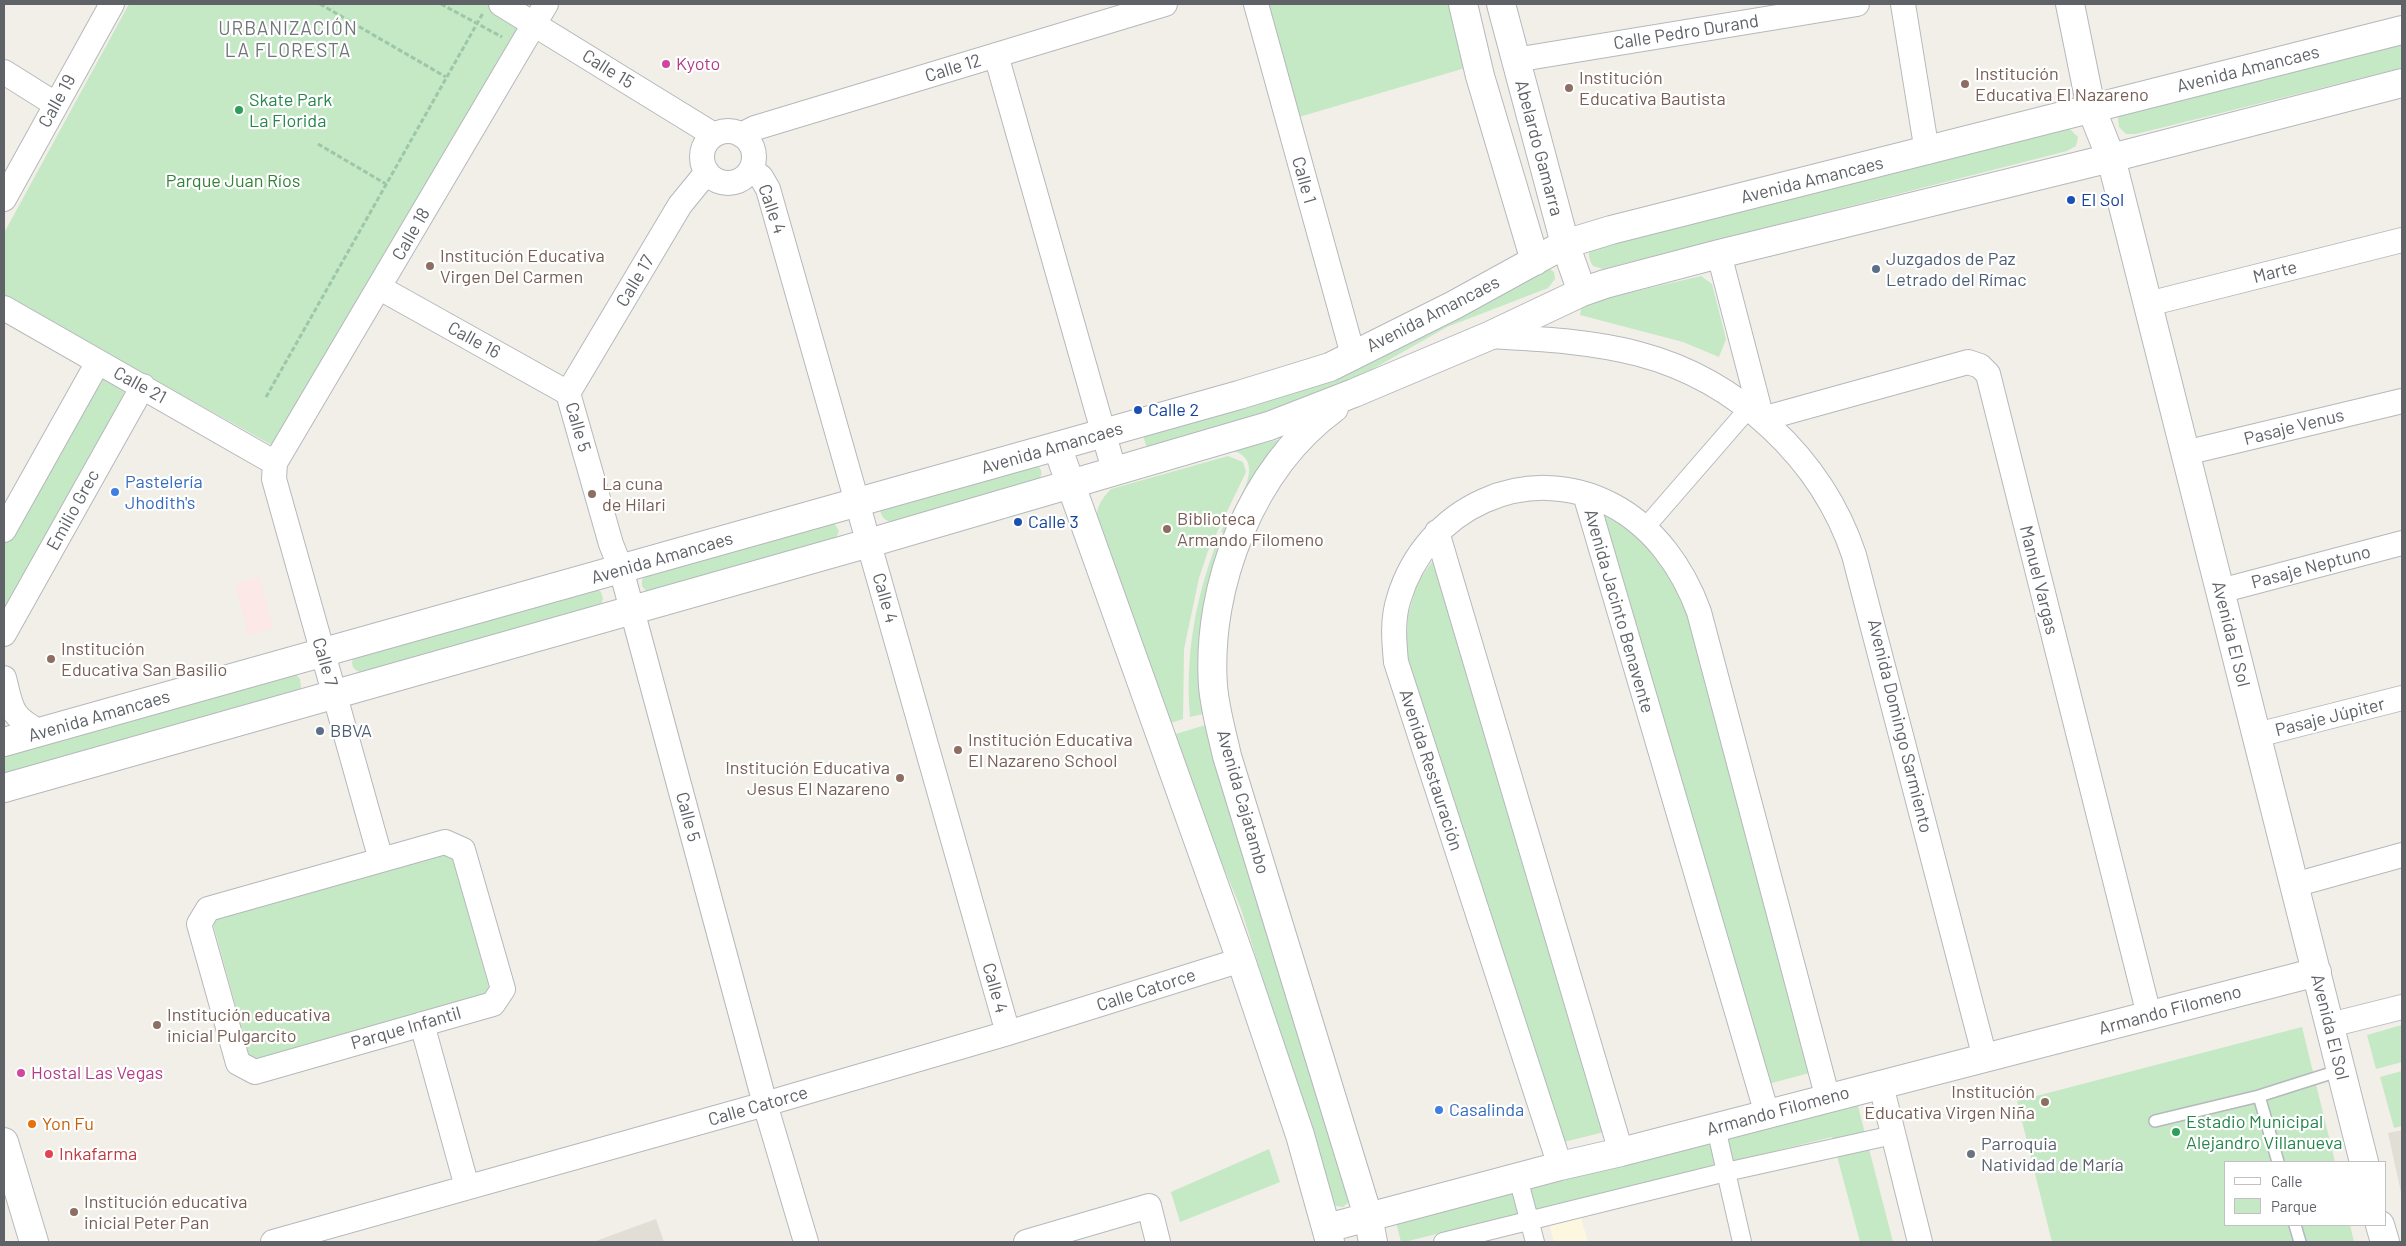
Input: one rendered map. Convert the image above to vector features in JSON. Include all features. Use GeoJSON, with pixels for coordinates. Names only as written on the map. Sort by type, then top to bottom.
{"type":"FeatureCollection","features":[{"type":"Feature","properties":{"kind":"street","name":"Calle 19"},"geometry":{"type":"LineString","coordinates":[[4,199],[112,4]]}},
{"type":"Feature","properties":{"kind":"street","name":"Calle 12"},"geometry":{"type":"LineString","coordinates":[[741,136],[755,128],[1165,4]]}},
{"type":"Feature","properties":{"kind":"street","name":"Calle 1"},"geometry":{"type":"LineString","coordinates":[[1256,4],[1353,355]]}},
{"type":"Feature","properties":{"kind":"street","name":"Abelardo Gamarra"},"geometry":{"type":"LineString","coordinates":[[1463,4],[1480,76],[1535,261]]}},
{"type":"Feature","properties":{"kind":"street","name":"Abelardo Gamarra"},"geometry":{"type":"LineString","coordinates":[[1501,4],[1565,244],[1582,292]]}},
{"type":"Feature","properties":{"kind":"street","name":"Calle Pedro Durand"},"geometry":{"type":"LineString","coordinates":[[1515,60],[1857,4]]}},
{"type":"Feature","properties":{"kind":"street"},"geometry":{"type":"LineString","coordinates":[[1902,4],[1928,152]]}},
{"type":"Feature","properties":{"kind":"street","name":"Avenida El Sol"},"geometry":{"type":"LineString","coordinates":[[2070,4],[2091,108],[2111,158],[2364,1161]]}},
{"type":"Feature","properties":{"kind":"street","name":"Calle 15"},"geometry":{"type":"LineString","coordinates":[[493,7],[541,13],[714,135]]}},
{"type":"Feature","properties":{"kind":"street","name":"Calle 18"},"geometry":{"type":"LineString","coordinates":[[275,463],[541,13]]}},
{"type":"Feature","properties":{"kind":"street","name":"Avenida Amancaes"},"geometry":{"type":"LineString","coordinates":[[4,742],[858,503],[1321,370],[1454,305],[1565,244],[1611,230],[1928,152],[2091,108],[2402,30]]}},
{"type":"Feature","properties":{"kind":"street"},"geometry":{"type":"LineString","coordinates":[[996,55],[1114,470]]}},
{"type":"Feature","properties":{"kind":"street"},"geometry":{"type":"LineString","coordinates":[[4,72],[55,104]]}},
{"type":"Feature","properties":{"kind":"street"},"geometry":{"type":"LineString","coordinates":[[4,788],[870,543],[1269,426],[1354,394],[1489,336],[1582,292],[1719,254],[2111,158],[2402,83]]}},
{"type":"Feature","properties":{"kind":"street"},"geometry":{"type":"LineString","coordinates":[[728,132],[741,136],[747,140],[753,152],[751,169],[739,181],[721,182],[707,172],[702,156],[704,148],[714,135],[728,132]]}},
{"type":"Feature","properties":{"kind":"street","name":"Calle 4"},"geometry":{"type":"LineString","coordinates":[[751,169],[761,177],[768,189],[1008,1033]]}},
{"type":"Feature","properties":{"kind":"street","name":"Calle 17"},"geometry":{"type":"LineString","coordinates":[[568,393],[680,205],[707,172]]}},
{"type":"Feature","properties":{"kind":"street","name":"Marte"},"geometry":{"type":"LineString","coordinates":[[2148,304],[2402,240]]}},
{"type":"Feature","properties":{"kind":"street","name":"Avenida Domingo Sarmiento"},"geometry":{"type":"LineString","coordinates":[[1719,254],[1756,413]]}},
{"type":"Feature","properties":{"kind":"street","name":"Calle 16"},"geometry":{"type":"LineString","coordinates":[[380,288],[568,393]]}},
{"type":"Feature","properties":{"kind":"street","name":"Calle 21"},"geometry":{"type":"LineString","coordinates":[[4,308],[275,463]]}},
{"type":"Feature","properties":{"kind":"street","name":"Avenida Domingo Sarmiento"},"geometry":{"type":"LineString","coordinates":[[1489,336],[1583,343],[1640,354],[1669,363],[1700,378],[1756,413],[1811,471],[1846,529],[1865,593],[1985,1058]]}},
{"type":"Feature","properties":{"kind":"street"},"geometry":{"type":"LineString","coordinates":[[4,530],[98,362]]}},
{"type":"Feature","properties":{"kind":"street","name":"Manuel Vargas"},"geometry":{"type":"LineString","coordinates":[[1756,413],[1968,362],[1980,366],[1988,374],[2149,1015]]}},
{"type":"Feature","properties":{"kind":"street","name":"Emilio Grec"},"geometry":{"type":"LineString","coordinates":[[4,634],[143,386]]}},
{"type":"Feature","properties":{"kind":"street","name":"Calle 5"},"geometry":{"type":"LineString","coordinates":[[568,393],[611,544],[620,569],[765,1104],[806,1242]]}},
{"type":"Feature","properties":{"kind":"street","name":"Avenida Cajatambo"},"geometry":{"type":"LineString","coordinates":[[1354,394],[1326,414],[1303,436],[1280,463],[1256,500],[1225,576],[1213,648],[1214,686],[1227,756],[1368,1216],[1373,1242]]}},
{"type":"Feature","properties":{"kind":"street","name":"Pasaje Venus"},"geometry":{"type":"LineString","coordinates":[[2185,453],[2402,401]]}},
{"type":"Feature","properties":{"kind":"street"},"geometry":{"type":"LineString","coordinates":[[1644,529],[1756,413]]}},
{"type":"Feature","properties":{"kind":"street"},"geometry":{"type":"LineString","coordinates":[[1058,446],[1070,485],[1240,960],[1300,1135],[1329,1235]]}},
{"type":"Feature","properties":{"kind":"street","name":"Calle 7"},"geometry":{"type":"LineString","coordinates":[[275,463],[274,479],[381,860]]}},
{"type":"Feature","properties":{"kind":"street","name":"Avenida Restauración"},"geometry":{"type":"LineString","coordinates":[[1560,1166],[1396,662],[1394,630],[1398,599],[1410,570],[1426,543],[1449,521],[1473,505],[1500,494],[1528,488],[1547,488],[1585,494]]}},
{"type":"Feature","properties":{"kind":"street","name":"Avenida Jacinto Benavente"},"geometry":{"type":"LineString","coordinates":[[1585,494],[1612,505],[1636,520],[1678,567],[1690,589],[1699,612],[1828,1099]]}},
{"type":"Feature","properties":{"kind":"street","name":"Avenida Jacinto Benavente"},"geometry":{"type":"LineString","coordinates":[[1585,494],[1767,1114]]}},
{"type":"Feature","properties":{"kind":"street"},"geometry":{"type":"LineString","coordinates":[[1437,532],[1621,1152]]}},
{"type":"Feature","properties":{"kind":"street","name":"Pasaje Neptuno"},"geometry":{"type":"LineString","coordinates":[[2220,591],[2402,543]]}},
{"type":"Feature","properties":{"kind":"street"},"geometry":{"type":"LineString","coordinates":[[4,678],[13,711],[20,721],[40,732]]}},
{"type":"Feature","properties":{"kind":"street","name":"Pasaje Júpiter"},"geometry":{"type":"LineString","coordinates":[[2257,735],[2402,698]]}},
{"type":"Feature","properties":{"kind":"street","name":"Parque Infantil"},"geometry":{"type":"LineString","coordinates":[[445,842],[463,850],[503,989],[493,1004],[422,1024],[255,1072],[238,1063],[198,924],[208,908],[445,842]]}},
{"type":"Feature","properties":{"kind":"street"},"geometry":{"type":"LineString","coordinates":[[2294,885],[2402,855]]}},
{"type":"Feature","properties":{"kind":"street","name":"Calle Catorce"},"geometry":{"type":"LineString","coordinates":[[273,1242],[765,1104],[1008,1033],[1240,960]]}},
{"type":"Feature","properties":{"kind":"street","name":"Armando Filomeno"},"geometry":{"type":"LineString","coordinates":[[1329,1235],[1368,1216],[2317,972]]}},
{"type":"Feature","properties":{"kind":"street"},"geometry":{"type":"LineString","coordinates":[[2330,1026],[2402,1006]]}},
{"type":"Feature","properties":{"kind":"street"},"geometry":{"type":"LineString","coordinates":[[422,1024],[467,1187]]}},
{"type":"Feature","properties":{"kind":"street"},"geometry":{"type":"LineString","coordinates":[[1881,1085],[1920,1242]]}},
{"type":"Feature","properties":{"kind":"street"},"geometry":{"type":"LineString","coordinates":[[1716,1128],[1742,1242]]}},
{"type":"Feature","properties":{"kind":"street"},"geometry":{"type":"LineString","coordinates":[[1443,1242],[1726,1172],[1893,1135]]}},
{"type":"Feature","properties":{"kind":"street"},"geometry":{"type":"LineString","coordinates":[[4,1142],[7,1168],[34,1242]]}},
{"type":"Feature","properties":{"kind":"street"},"geometry":{"type":"LineString","coordinates":[[1518,1178],[1535,1242]]}},
{"type":"Feature","properties":{"kind":"street"},"geometry":{"type":"LineString","coordinates":[[1026,1242],[1149,1206],[1158,1242]]}},
{"type":"Feature","properties":{"kind":"street"},"geometry":{"type":"LineString","coordinates":[[2380,1226],[2384,1242]]}},
{"type":"Feature","properties":{"kind":"lane"},"geometry":{"type":"LineString","coordinates":[[2155,1121],[2259,1096],[2341,1070]]}},
{"type":"Feature","properties":{"kind":"lane"},"geometry":{"type":"LineString","coordinates":[[2259,1096],[2278,1161]]}},
{"type":"Feature","properties":{"kind":"lane"},"geometry":{"type":"LineString","coordinates":[[2295,1226],[2300,1242]]}},
{"type":"Feature","properties":{"kind":"path"},"geometry":{"type":"LineString","coordinates":[[320,4],[446,77]]}},
{"type":"Feature","properties":{"kind":"path"},"geometry":{"type":"LineString","coordinates":[[441,4],[521,48]]}},
{"type":"Feature","properties":{"kind":"path"},"geometry":{"type":"LineString","coordinates":[[266,397],[446,77],[477,24],[493,7]]}},
{"type":"Feature","properties":{"kind":"path"},"geometry":{"type":"LineString","coordinates":[[318,144],[386,184]]}},
{"type":"Feature","properties":{"kind":"shaded area"},"geometry":{"type":"Polygon","coordinates":[[[260,577],[273,629],[248,635],[235,583],[260,577]]]}},
{"type":"Feature","properties":{"kind":"shaded area"},"geometry":{"type":"Polygon","coordinates":[[[2402,1130],[2402,1197],[2388,1133],[2402,1130]]]}},
{"type":"Feature","properties":{"kind":"shaded area"},"geometry":{"type":"Polygon","coordinates":[[[1579,1211],[1588,1242],[1554,1242],[1548,1219],[1579,1211]]]}},
{"type":"Feature","properties":{"kind":"shaded area"},"geometry":{"type":"Polygon","coordinates":[[[656,1219],[664,1242],[593,1242],[656,1219]]]}},
{"type":"Feature","properties":{"kind":"green space","name":"Parque Juan Ríos"},"geometry":{"type":"Polygon","coordinates":[[[129,4],[488,4],[518,22],[521,31],[279,449],[4,296],[4,233],[129,4]]]}},
{"type":"Feature","properties":{"kind":"green space"},"geometry":{"type":"Polygon","coordinates":[[[1265,4],[1453,4],[1472,66],[1299,117],[1265,4]]]}},
{"type":"Feature","properties":{"kind":"green space"},"geometry":{"type":"Polygon","coordinates":[[[2402,42],[2402,68],[2136,134],[2126,134],[2119,127],[2118,118],[2121,112],[2402,42]]]}},
{"type":"Feature","properties":{"kind":"green space"},"geometry":{"type":"Polygon","coordinates":[[[2068,127],[2078,137],[2076,146],[2067,151],[1603,269],[1593,266],[1590,258],[1589,252],[1591,247],[2068,127]]]}},
{"type":"Feature","properties":{"kind":"green space"},"geometry":{"type":"Polygon","coordinates":[[[1546,266],[1554,272],[1555,279],[1548,288],[1447,327],[1323,397],[1147,448],[1141,430],[1546,266]]]}},
{"type":"Feature","properties":{"kind":"green space"},"geometry":{"type":"Polygon","coordinates":[[[1701,276],[1712,284],[1726,339],[1719,357],[1683,342],[1580,315],[1582,304],[1701,276]]]}},
{"type":"Feature","properties":{"kind":"green space"},"geometry":{"type":"Polygon","coordinates":[[[103,377],[121,387],[125,394],[4,612],[4,545],[97,378],[103,377]]]}},
{"type":"Feature","properties":{"kind":"green space"},"geometry":{"type":"Polygon","coordinates":[[[1281,439],[1259,472],[1227,535],[1221,532],[1245,488],[1249,476],[1249,465],[1244,457],[1233,451],[1281,439]]]}},
{"type":"Feature","properties":{"kind":"green space"},"geometry":{"type":"Polygon","coordinates":[[[1228,456],[1243,462],[1246,472],[1208,551],[1199,578],[1184,649],[1183,719],[1167,724],[1096,518],[1097,513],[1101,502],[1111,489],[1228,456]]]}},
{"type":"Feature","properties":{"kind":"green space"},"geometry":{"type":"Polygon","coordinates":[[[1035,464],[1042,473],[1036,482],[893,523],[881,515],[880,509],[1035,464]]]}},
{"type":"Feature","properties":{"kind":"green space"},"geometry":{"type":"Polygon","coordinates":[[[1603,515],[1636,534],[1681,575],[1817,1071],[1768,1084],[1603,515]]]}},
{"type":"Feature","properties":{"kind":"green space"},"geometry":{"type":"Polygon","coordinates":[[[833,521],[839,531],[832,540],[647,592],[642,586],[642,580],[647,574],[833,521]]]}},
{"type":"Feature","properties":{"kind":"green space"},"geometry":{"type":"Polygon","coordinates":[[[1216,544],[1222,545],[1207,713],[1190,717],[1189,672],[1193,629],[1202,586],[1216,544]]]}},
{"type":"Feature","properties":{"kind":"green space"},"geometry":{"type":"Polygon","coordinates":[[[1434,559],[1612,1130],[1560,1143],[1406,653],[1408,615],[1418,581],[1434,559]]]}},
{"type":"Feature","properties":{"kind":"green space"},"geometry":{"type":"Polygon","coordinates":[[[595,588],[601,592],[603,599],[601,605],[364,673],[357,671],[352,665],[354,655],[595,588]]]}},
{"type":"Feature","properties":{"kind":"green space"},"geometry":{"type":"Polygon","coordinates":[[[295,673],[300,679],[301,688],[296,693],[4,777],[4,754],[295,673]]]}},
{"type":"Feature","properties":{"kind":"green space"},"geometry":{"type":"Polygon","coordinates":[[[1209,724],[1351,1200],[1343,1207],[1336,1206],[1333,1202],[1241,909],[1169,736],[1209,724]]]}},
{"type":"Feature","properties":{"kind":"green space"},"geometry":{"type":"Polygon","coordinates":[[[451,853],[491,994],[251,1062],[212,920],[451,853]]]}},
{"type":"Feature","properties":{"kind":"green space"},"geometry":{"type":"Polygon","coordinates":[[[2402,1025],[2402,1062],[2376,1069],[2367,1035],[2402,1025]]]}},
{"type":"Feature","properties":{"kind":"green space","name":"Estadio Municipal Alejandro Villanueva"},"geometry":{"type":"Polygon","coordinates":[[[2302,1027],[2335,1161],[2224,1161],[2224,1226],[2350,1226],[2354,1242],[2052,1242],[2017,1101],[2302,1027]]]}},
{"type":"Feature","properties":{"kind":"green space"},"geometry":{"type":"Polygon","coordinates":[[[2402,1071],[2402,1126],[2394,1128],[2380,1077],[2402,1071]]]}},
{"type":"Feature","properties":{"kind":"green space"},"geometry":{"type":"Polygon","coordinates":[[[1858,1106],[1893,1242],[1860,1242],[1832,1137],[1401,1242],[1395,1218],[1858,1106]]]}},
{"type":"Feature","properties":{"kind":"green space"},"geometry":{"type":"Polygon","coordinates":[[[1269,1149],[1280,1182],[1180,1222],[1171,1192],[1269,1149]]]}},
{"type":"Feature","properties":{"kind":"place","name":"Kyoto"},"geometry":{"type":"Point","coordinates":[666,64]}},
{"type":"Feature","properties":{"kind":"place","name":"Institución Educativa El Nazareno"},"geometry":{"type":"Point","coordinates":[1965,84]}},
{"type":"Feature","properties":{"kind":"place","name":"Institución Educativa Bautista"},"geometry":{"type":"Point","coordinates":[1569,88]}},
{"type":"Feature","properties":{"kind":"place","name":"Skate Park La Florida"},"geometry":{"type":"Point","coordinates":[239,110]}},
{"type":"Feature","properties":{"kind":"place","name":"El Sol"},"geometry":{"type":"Point","coordinates":[2071,200]}},
{"type":"Feature","properties":{"kind":"place","name":"Institución Educativa Virgen Del Carmen"},"geometry":{"type":"Point","coordinates":[430,266]}},
{"type":"Feature","properties":{"kind":"place","name":"Juzgados de Paz Letrado del Rímac"},"geometry":{"type":"Point","coordinates":[1876,269]}},
{"type":"Feature","properties":{"kind":"place","name":"Calle 2"},"geometry":{"type":"Point","coordinates":[1138,410]}},
{"type":"Feature","properties":{"kind":"place","name":"Pastelería Jhodith's"},"geometry":{"type":"Point","coordinates":[115,492]}},
{"type":"Feature","properties":{"kind":"place","name":"La cuna de Hilari"},"geometry":{"type":"Point","coordinates":[592,494]}},
{"type":"Feature","properties":{"kind":"place","name":"Calle 3"},"geometry":{"type":"Point","coordinates":[1018,522]}},
{"type":"Feature","properties":{"kind":"place","name":"Biblioteca Armando Filomeno"},"geometry":{"type":"Point","coordinates":[1167,529]}},
{"type":"Feature","properties":{"kind":"place","name":"Institución Educativa San Basilio"},"geometry":{"type":"Point","coordinates":[51,659]}},
{"type":"Feature","properties":{"kind":"place","name":"BBVA"},"geometry":{"type":"Point","coordinates":[320,731]}},
{"type":"Feature","properties":{"kind":"place","name":"Institución Educativa El Nazareno School"},"geometry":{"type":"Point","coordinates":[958,750]}},
{"type":"Feature","properties":{"kind":"place","name":"Institución Educativa Jesus El Nazareno"},"geometry":{"type":"Point","coordinates":[900,778]}},
{"type":"Feature","properties":{"kind":"place","name":"Institución educativa inicial Pulgarcito"},"geometry":{"type":"Point","coordinates":[157,1025]}},
{"type":"Feature","properties":{"kind":"place","name":"Hostal Las Vegas"},"geometry":{"type":"Point","coordinates":[21,1073]}},
{"type":"Feature","properties":{"kind":"place","name":"Institución Educativa Virgen Niña"},"geometry":{"type":"Point","coordinates":[2045,1102]}},
{"type":"Feature","properties":{"kind":"place","name":"Casalinda"},"geometry":{"type":"Point","coordinates":[1439,1110]}},
{"type":"Feature","properties":{"kind":"place","name":"Yon Fu"},"geometry":{"type":"Point","coordinates":[32,1124]}},
{"type":"Feature","properties":{"kind":"place","name":"Estadio Municipal Alejandro Villanueva"},"geometry":{"type":"Point","coordinates":[2176,1132]}},
{"type":"Feature","properties":{"kind":"place","name":"Inkafarma"},"geometry":{"type":"Point","coordinates":[49,1154]}},
{"type":"Feature","properties":{"kind":"place","name":"Parroquia Natividad de María"},"geometry":{"type":"Point","coordinates":[1971,1154]}},
{"type":"Feature","properties":{"kind":"place","name":"Institución educativa inicial Peter Pan"},"geometry":{"type":"Point","coordinates":[74,1212]}},
{"type":"Feature","properties":{"kind":"district","name":"URBANIZACIÓN LA FLORESTA"},"geometry":{"type":"Point","coordinates":[288,40]}}]}
